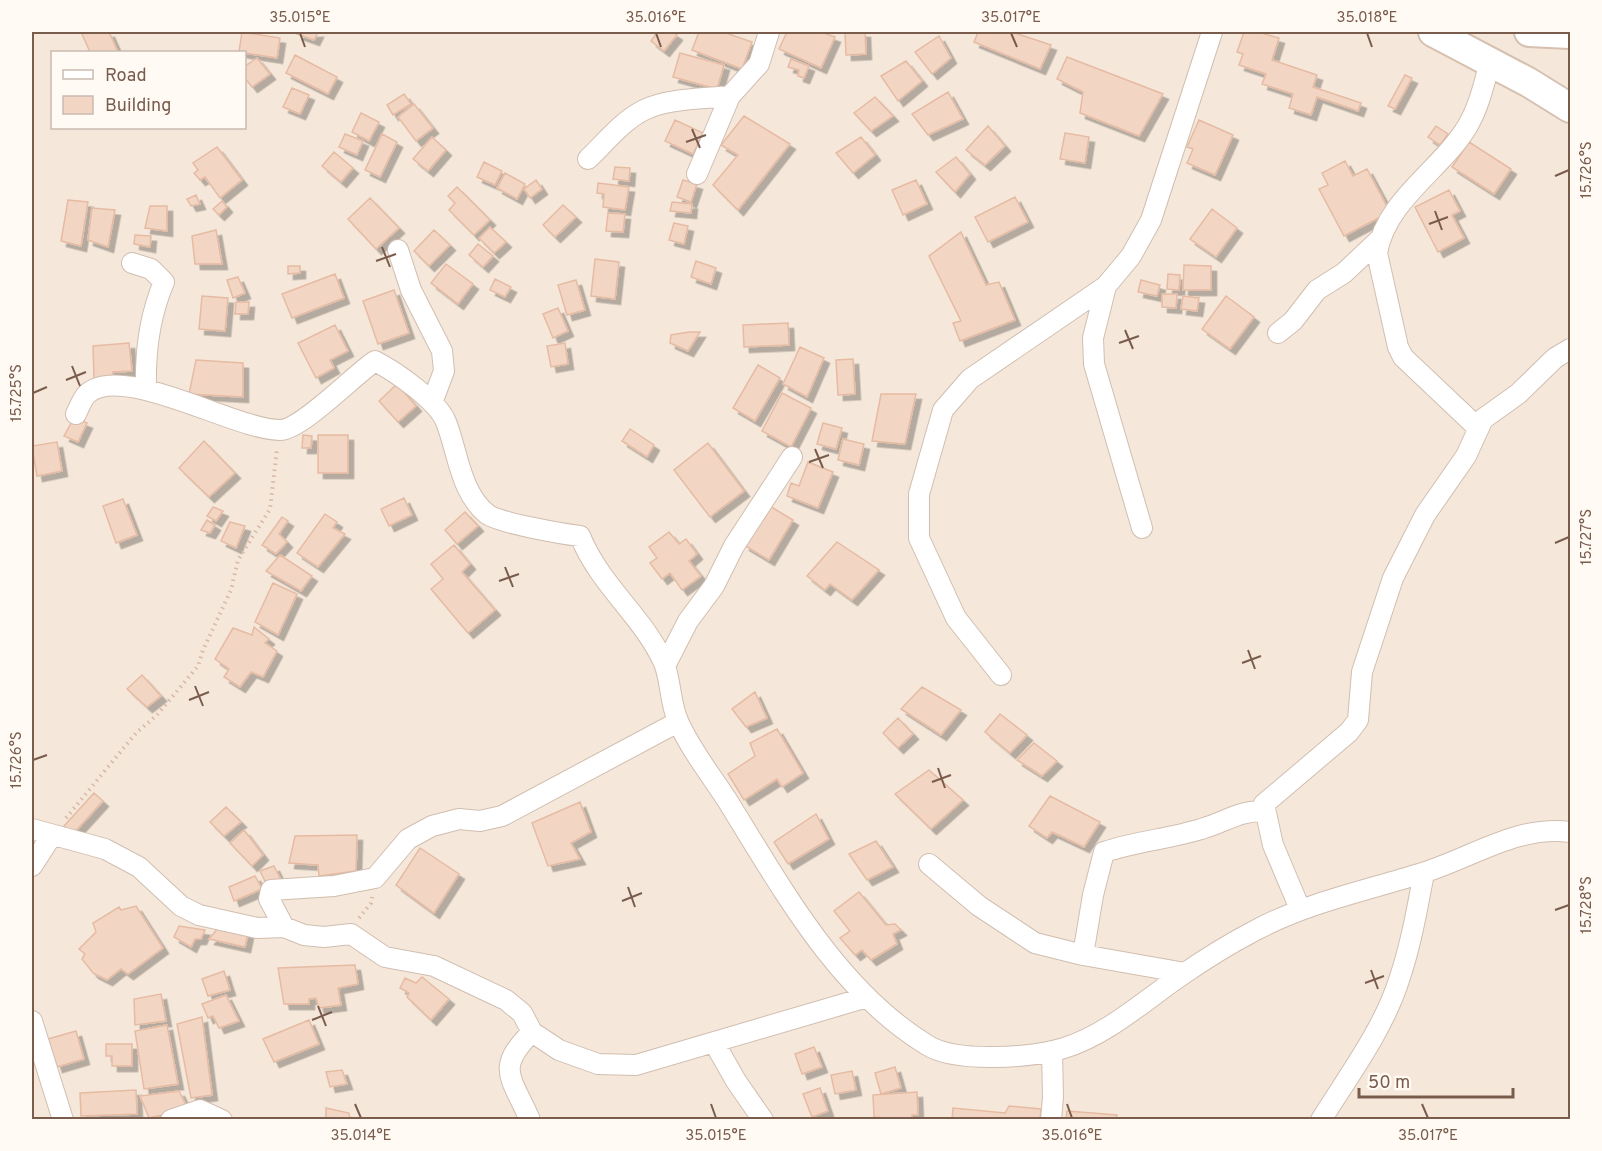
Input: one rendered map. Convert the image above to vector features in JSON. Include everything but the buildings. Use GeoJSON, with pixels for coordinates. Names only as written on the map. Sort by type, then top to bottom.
{"type":"FeatureCollection","features":[{"type":"Feature","properties":{"kind":"main road"},"geometry":{"type":"LineString","coordinates":[[1433,32],[1570,108]]}},
{"type":"Feature","properties":{"kind":"main road"},"geometry":{"type":"LineString","coordinates":[[1529,32],[1570,34]]}},
{"type":"Feature","properties":{"kind":"street"},"geometry":{"type":"LineString","coordinates":[[697,174],[730,96],[759,64],[769,32]]}},
{"type":"Feature","properties":{"kind":"street"},"geometry":{"type":"LineString","coordinates":[[1001,675],[956,618],[919,538],[919,494],[943,410],[970,379],[1106,286],[1131,256],[1151,220],[1212,32]]}},
{"type":"Feature","properties":{"kind":"street"},"geometry":{"type":"LineString","coordinates":[[1278,333],[1293,321],[1317,290],[1344,273],[1380,239],[1397,208],[1450,151],[1468,126],[1478,103],[1490,62]]}},
{"type":"Feature","properties":{"kind":"street"},"geometry":{"type":"LineString","coordinates":[[588,159],[628,120],[655,105],[730,96]]}},
{"type":"Feature","properties":{"kind":"street"},"geometry":{"type":"LineString","coordinates":[[1380,239],[1379,261],[1388,292],[1398,347],[1403,357],[1478,428]]}},
{"type":"Feature","properties":{"kind":"street"},"geometry":{"type":"LineString","coordinates":[[398,250],[411,290],[442,351],[444,371],[433,400]]}},
{"type":"Feature","properties":{"kind":"street"},"geometry":{"type":"LineString","coordinates":[[132,263],[151,269],[164,282],[155,304],[149,333],[146,388]]}},
{"type":"Feature","properties":{"kind":"street"},"geometry":{"type":"LineString","coordinates":[[1106,286],[1093,338],[1094,364],[1142,528]]}},
{"type":"Feature","properties":{"kind":"street"},"geometry":{"type":"LineString","coordinates":[[1300,909],[1273,845],[1264,811],[1270,797],[1349,732],[1358,720],[1362,672],[1400,560],[1425,515],[1466,456],[1478,428],[1490,413],[1518,394],[1555,358],[1570,349]]}},
{"type":"Feature","properties":{"kind":"street"},"geometry":{"type":"LineString","coordinates":[[76,414],[86,395],[99,387],[146,388],[250,423],[279,430],[305,420],[354,375],[375,361],[433,400],[446,422],[459,465],[471,494],[488,514],[540,530],[580,536],[588,555],[611,591],[640,624],[665,666],[669,693],[678,722],[767,866],[808,926],[864,998],[929,1047],[961,1054],[999,1057],[1032,1056],[1067,1047],[1097,1032],[1185,973],[1254,931],[1300,909],[1424,873],[1530,833],[1551,829],[1570,832]]}},
{"type":"Feature","properties":{"kind":"street"},"geometry":{"type":"LineString","coordinates":[[665,666],[688,621],[714,586],[734,546],[792,457]]}},
{"type":"Feature","properties":{"kind":"street"},"geometry":{"type":"LineString","coordinates":[[284,927],[269,900],[271,890],[334,886],[375,878],[408,839],[432,826],[459,819],[480,821],[502,816],[678,722]]}},
{"type":"Feature","properties":{"kind":"street"},"geometry":{"type":"LineString","coordinates":[[1083,955],[1093,895],[1104,852],[1140,841],[1199,830],[1243,811],[1264,811]]}},
{"type":"Feature","properties":{"kind":"street"},"geometry":{"type":"LineString","coordinates":[[32,829],[105,849],[139,867],[181,906],[199,915],[257,928],[284,927],[304,935],[324,937],[351,934],[385,957],[434,966],[506,1000],[522,1013],[532,1032],[559,1050],[598,1064],[636,1065],[715,1044],[864,998]]}},
{"type":"Feature","properties":{"kind":"street"},"geometry":{"type":"LineString","coordinates":[[32,866],[52,835]]}},
{"type":"Feature","properties":{"kind":"street"},"geometry":{"type":"LineString","coordinates":[[929,864],[978,906],[1035,943],[1083,955],[1185,973]]}},
{"type":"Feature","properties":{"kind":"street"},"geometry":{"type":"LineString","coordinates":[[1321,1119],[1379,1027],[1399,982],[1412,939],[1424,873]]}},
{"type":"Feature","properties":{"kind":"street"},"geometry":{"type":"LineString","coordinates":[[32,1021],[63,1119]]}},
{"type":"Feature","properties":{"kind":"street"},"geometry":{"type":"LineString","coordinates":[[530,1119],[509,1071],[509,1059],[514,1050],[532,1032]]}},
{"type":"Feature","properties":{"kind":"street"},"geometry":{"type":"LineString","coordinates":[[715,1044],[736,1082],[763,1119]]}},
{"type":"Feature","properties":{"kind":"street"},"geometry":{"type":"LineString","coordinates":[[1051,1119],[1052,1051]]}},
{"type":"Feature","properties":{"kind":"street"},"geometry":{"type":"LineString","coordinates":[[171,1119],[200,1110],[222,1119]]}},
{"type":"Feature","properties":{"kind":"path"},"geometry":{"type":"LineString","coordinates":[[52,835],[136,733],[163,708],[198,666],[231,590],[238,560],[270,509],[279,430]]}},
{"type":"Feature","properties":{"kind":"path"},"geometry":{"type":"LineString","coordinates":[[351,934],[355,922],[371,903],[375,878]]}},
{"type":"Feature","properties":{"kind":"shaded area"},"geometry":{"type":"Polygon","coordinates":[[[32,32],[1570,32],[1570,1119],[33,1119],[32,32]]]}}]}
